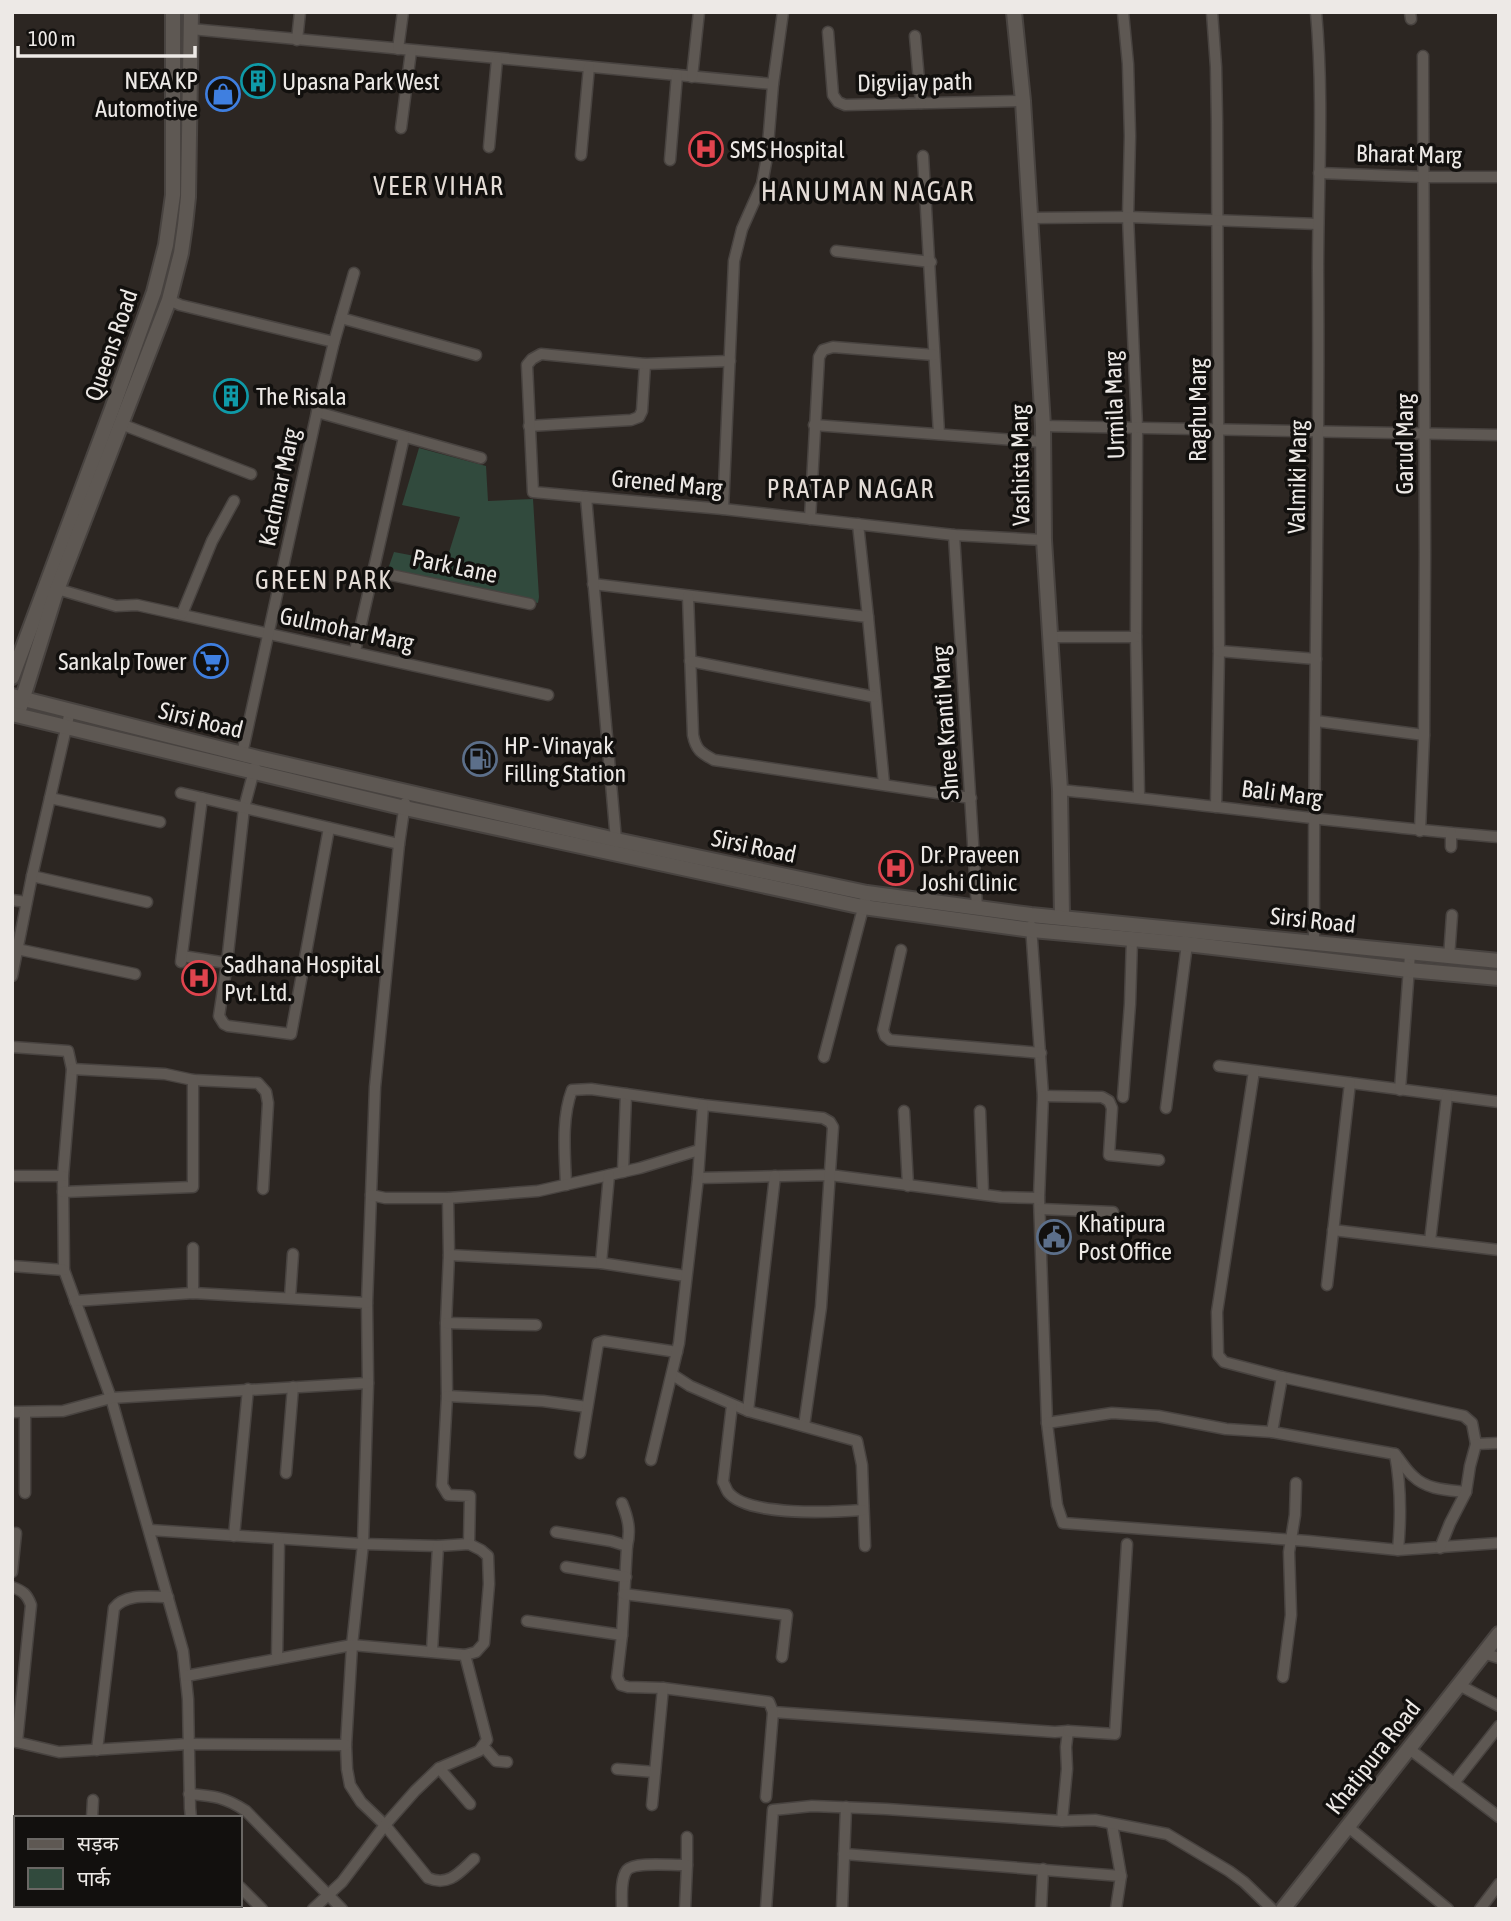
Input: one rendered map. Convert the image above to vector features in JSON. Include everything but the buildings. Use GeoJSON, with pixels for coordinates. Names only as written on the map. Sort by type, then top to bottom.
{"type":"FeatureCollection","features":[{"type":"Feature","properties":{"kind":"street","name":"Queens Road"},"geometry":{"type":"LineString","coordinates":[[12,677],[131,357],[154,292],[166,245],[173,195],[173,12]]}},
{"type":"Feature","properties":{"kind":"street","name":"Queens Road"},"geometry":{"type":"LineString","coordinates":[[15,714],[18,698],[36,656],[57,589],[169,300],[181,253],[186,225],[191,12]]}},
{"type":"Feature","properties":{"kind":"street"},"geometry":{"type":"LineString","coordinates":[[297,40],[300,12]]}},
{"type":"Feature","properties":{"kind":"street"},"geometry":{"type":"LineString","coordinates":[[398,49],[403,12]]}},
{"type":"Feature","properties":{"kind":"street"},"geometry":{"type":"LineString","coordinates":[[692,76],[699,12]]}},
{"type":"Feature","properties":{"kind":"street"},"geometry":{"type":"LineString","coordinates":[[723,509],[734,261],[742,229],[762,184],[783,12]]}},
{"type":"Feature","properties":{"kind":"street","name":"Vashista Marg"},"geometry":{"type":"LineString","coordinates":[[1014,12],[1023,102],[1043,426],[1044,540],[1060,790],[1062,917]]}},
{"type":"Feature","properties":{"kind":"street","name":"Urmila Marg"},"geometry":{"type":"LineString","coordinates":[[1123,12],[1128,64],[1128,218],[1136,427],[1139,797]]}},
{"type":"Feature","properties":{"kind":"street","name":"Raghu Marg"},"geometry":{"type":"LineString","coordinates":[[1212,12],[1216,67],[1217,221],[1219,651],[1216,807]]}},
{"type":"Feature","properties":{"kind":"street","name":"Valmiki Marg"},"geometry":{"type":"LineString","coordinates":[[1314,943],[1321,91],[1315,12]]}},
{"type":"Feature","properties":{"kind":"street"},"geometry":{"type":"LineString","coordinates":[[191,29],[773,84]]}},
{"type":"Feature","properties":{"kind":"street","name":"Digvijay path"},"geometry":{"type":"LineString","coordinates":[[828,32],[833,96],[845,105],[1023,102]]}},
{"type":"Feature","properties":{"kind":"street"},"geometry":{"type":"LineString","coordinates":[[915,36],[921,103]]}},
{"type":"Feature","properties":{"kind":"street"},"geometry":{"type":"LineString","coordinates":[[401,128],[411,51]]}},
{"type":"Feature","properties":{"kind":"street","name":"Garud Marg"},"geometry":{"type":"LineString","coordinates":[[1420,831],[1424,735],[1423,56]]}},
{"type":"Feature","properties":{"kind":"street"},"geometry":{"type":"LineString","coordinates":[[489,147],[497,59]]}},
{"type":"Feature","properties":{"kind":"street"},"geometry":{"type":"LineString","coordinates":[[581,155],[589,67]]}},
{"type":"Feature","properties":{"kind":"street"},"geometry":{"type":"LineString","coordinates":[[670,160],[677,75]]}},
{"type":"Feature","properties":{"kind":"street"},"geometry":{"type":"LineString","coordinates":[[923,156],[939,434]]}},
{"type":"Feature","properties":{"kind":"street","name":"Bharat Marg"},"geometry":{"type":"LineString","coordinates":[[1319,173],[1499,177]]}},
{"type":"Feature","properties":{"kind":"street"},"geometry":{"type":"LineString","coordinates":[[1031,218],[1318,224]]}},
{"type":"Feature","properties":{"kind":"street"},"geometry":{"type":"LineString","coordinates":[[836,251],[930,262]]}},
{"type":"Feature","properties":{"kind":"street","name":"Kachnar Marg"},"geometry":{"type":"LineString","coordinates":[[242,754],[317,412],[354,273]]}},
{"type":"Feature","properties":{"kind":"street"},"geometry":{"type":"LineString","coordinates":[[169,300],[180,305],[334,342]]}},
{"type":"Feature","properties":{"kind":"street"},"geometry":{"type":"LineString","coordinates":[[341,318],[477,355]]}},
{"type":"Feature","properties":{"kind":"street"},"geometry":{"type":"LineString","coordinates":[[810,519],[818,357],[823,350],[833,347],[934,355]]}},
{"type":"Feature","properties":{"kind":"street"},"geometry":{"type":"LineString","coordinates":[[586,497],[533,492],[527,365],[532,359],[541,354],[645,364],[730,361]]}},
{"type":"Feature","properties":{"kind":"street"},"geometry":{"type":"LineString","coordinates":[[529,426],[631,420],[639,417],[642,411],[645,364]]}},
{"type":"Feature","properties":{"kind":"street"},"geometry":{"type":"LineString","coordinates":[[317,412],[481,457]]}},
{"type":"Feature","properties":{"kind":"street"},"geometry":{"type":"LineString","coordinates":[[121,424],[251,474]]}},
{"type":"Feature","properties":{"kind":"street"},"geometry":{"type":"LineString","coordinates":[[814,425],[1043,442]]}},
{"type":"Feature","properties":{"kind":"street"},"geometry":{"type":"LineString","coordinates":[[1043,426],[1499,435]]}},
{"type":"Feature","properties":{"kind":"street"},"geometry":{"type":"LineString","coordinates":[[355,652],[404,437]]}},
{"type":"Feature","properties":{"kind":"street","name":"Grened Marg"},"geometry":{"type":"LineString","coordinates":[[616,840],[586,497],[723,509],[954,535],[1044,540]]}},
{"type":"Feature","properties":{"kind":"street"},"geometry":{"type":"LineString","coordinates":[[182,614],[212,541],[234,501]]}},
{"type":"Feature","properties":{"kind":"street"},"geometry":{"type":"LineString","coordinates":[[858,524],[884,784]]}},
{"type":"Feature","properties":{"kind":"street","name":"Shree Kranti Marg"},"geometry":{"type":"LineString","coordinates":[[954,535],[976,908]]}},
{"type":"Feature","properties":{"kind":"street","name":"Park Lane"},"geometry":{"type":"LineString","coordinates":[[372,571],[530,604]]}},
{"type":"Feature","properties":{"kind":"street"},"geometry":{"type":"LineString","coordinates":[[593,584],[868,617]]}},
{"type":"Feature","properties":{"kind":"street","name":"Gulmohar Marg"},"geometry":{"type":"LineString","coordinates":[[57,589],[116,606],[137,605],[182,614],[548,695]]}},
{"type":"Feature","properties":{"kind":"street"},"geometry":{"type":"LineString","coordinates":[[688,596],[693,735],[699,752],[714,760],[971,798]]}},
{"type":"Feature","properties":{"kind":"street"},"geometry":{"type":"LineString","coordinates":[[1050,637],[1136,637]]}},
{"type":"Feature","properties":{"kind":"street"},"geometry":{"type":"LineString","coordinates":[[1219,651],[1316,659]]}},
{"type":"Feature","properties":{"kind":"street"},"geometry":{"type":"LineString","coordinates":[[690,661],[875,697]]}},
{"type":"Feature","properties":{"kind":"street","name":"Sirsi Road"},"geometry":{"type":"LineString","coordinates":[[18,698],[242,754],[256,765],[405,808],[865,900],[1032,930],[1499,978]]}},
{"type":"Feature","properties":{"kind":"street"},"geometry":{"type":"LineString","coordinates":[[12,976],[69,710]]}},
{"type":"Feature","properties":{"kind":"street","name":"Sirsi Road"},"geometry":{"type":"LineString","coordinates":[[15,714],[256,765],[407,792],[865,900],[976,908],[1499,961]]}},
{"type":"Feature","properties":{"kind":"street"},"geometry":{"type":"LineString","coordinates":[[1316,721],[1424,735]]}},
{"type":"Feature","properties":{"kind":"street"},"geometry":{"type":"LineString","coordinates":[[256,765],[244,808],[219,1016],[224,1024],[291,1034],[329,828]]}},
{"type":"Feature","properties":{"kind":"street","name":"Bali Marg"},"geometry":{"type":"LineString","coordinates":[[1060,790],[1420,831],[1499,837]]}},
{"type":"Feature","properties":{"kind":"street"},"geometry":{"type":"LineString","coordinates":[[407,792],[374,1087],[363,1544],[352,1645],[347,1769],[350,1785],[362,1802],[385,1825],[428,1878],[436,1882],[446,1881],[474,1858]]}},
{"type":"Feature","properties":{"kind":"street"},"geometry":{"type":"LineString","coordinates":[[181,793],[399,845]]}},
{"type":"Feature","properties":{"kind":"street"},"geometry":{"type":"LineString","coordinates":[[50,798],[159,822]]}},
{"type":"Feature","properties":{"kind":"street"},"geometry":{"type":"LineString","coordinates":[[202,799],[181,959],[227,963]]}},
{"type":"Feature","properties":{"kind":"street"},"geometry":{"type":"LineString","coordinates":[[1451,833],[1451,847]]}},
{"type":"Feature","properties":{"kind":"street"},"geometry":{"type":"LineString","coordinates":[[32,876],[147,902]]}},
{"type":"Feature","properties":{"kind":"street"},"geometry":{"type":"LineString","coordinates":[[12,900],[26,902]]}},
{"type":"Feature","properties":{"kind":"street"},"geometry":{"type":"LineString","coordinates":[[824,1057],[865,900]]}},
{"type":"Feature","properties":{"kind":"street"},"geometry":{"type":"LineString","coordinates":[[1031,915],[1043,1096],[1039,1204],[1047,1423],[1057,1505],[1063,1522],[1398,1550],[1499,1543]]}},
{"type":"Feature","properties":{"kind":"street"},"geometry":{"type":"LineString","coordinates":[[1449,957],[1452,915]]}},
{"type":"Feature","properties":{"kind":"street"},"geometry":{"type":"LineString","coordinates":[[1123,1097],[1132,939]]}},
{"type":"Feature","properties":{"kind":"street"},"geometry":{"type":"LineString","coordinates":[[1166,1108],[1187,944]]}},
{"type":"Feature","properties":{"kind":"street"},"geometry":{"type":"LineString","coordinates":[[17,949],[135,974]]}},
{"type":"Feature","properties":{"kind":"street"},"geometry":{"type":"LineString","coordinates":[[901,950],[883,1030],[890,1040],[1041,1053]]}},
{"type":"Feature","properties":{"kind":"street"},"geometry":{"type":"LineString","coordinates":[[1400,1090],[1410,954]]}},
{"type":"Feature","properties":{"kind":"street"},"geometry":{"type":"LineString","coordinates":[[12,1047],[68,1051],[72,1069],[63,1176],[64,1270],[111,1398],[183,1651],[191,1816]]}},
{"type":"Feature","properties":{"kind":"street"},"geometry":{"type":"LineString","coordinates":[[1219,1066],[1499,1102]]}},
{"type":"Feature","properties":{"kind":"street"},"geometry":{"type":"LineString","coordinates":[[72,1069],[258,1083],[266,1091],[268,1103],[263,1189]]}},
{"type":"Feature","properties":{"kind":"street"},"geometry":{"type":"LineString","coordinates":[[1254,1071],[1217,1312],[1217,1355],[1224,1362],[1282,1377],[1464,1416],[1472,1423],[1476,1444],[1469,1466],[1466,1492],[1440,1548]]}},
{"type":"Feature","properties":{"kind":"street"},"geometry":{"type":"LineString","coordinates":[[63,1192],[192,1187],[192,1080]]}},
{"type":"Feature","properties":{"kind":"street"},"geometry":{"type":"LineString","coordinates":[[1327,1285],[1350,1083]]}},
{"type":"Feature","properties":{"kind":"street"},"geometry":{"type":"LineString","coordinates":[[566,1185],[566,1124],[572,1090],[591,1089],[823,1118],[830,1122],[833,1127],[821,1307],[804,1426]]}},
{"type":"Feature","properties":{"kind":"street"},"geometry":{"type":"LineString","coordinates":[[623,1172],[626,1094]]}},
{"type":"Feature","properties":{"kind":"street"},"geometry":{"type":"LineString","coordinates":[[1043,1096],[1102,1097],[1109,1101],[1112,1108],[1109,1155],[1159,1160]]}},
{"type":"Feature","properties":{"kind":"street"},"geometry":{"type":"LineString","coordinates":[[1430,1241],[1447,1096]]}},
{"type":"Feature","properties":{"kind":"street"},"geometry":{"type":"LineString","coordinates":[[651,1460],[677,1352],[698,1178],[703,1105]]}},
{"type":"Feature","properties":{"kind":"street"},"geometry":{"type":"LineString","coordinates":[[904,1111],[908,1186]]}},
{"type":"Feature","properties":{"kind":"street"},"geometry":{"type":"LineString","coordinates":[[980,1111],[983,1193]]}},
{"type":"Feature","properties":{"kind":"street"},"geometry":{"type":"LineString","coordinates":[[371,1195],[385,1198],[448,1198],[538,1191],[623,1172],[699,1150]]}},
{"type":"Feature","properties":{"kind":"street"},"geometry":{"type":"LineString","coordinates":[[698,1178],[830,1174],[1113,1213]]}},
{"type":"Feature","properties":{"kind":"street"},"geometry":{"type":"LineString","coordinates":[[601,1263],[609,1175]]}},
{"type":"Feature","properties":{"kind":"street"},"geometry":{"type":"LineString","coordinates":[[12,1176],[63,1176]]}},
{"type":"Feature","properties":{"kind":"street"},"geometry":{"type":"LineString","coordinates":[[748,1411],[775,1176]]}},
{"type":"Feature","properties":{"kind":"street"},"geometry":{"type":"LineString","coordinates":[[448,1198],[447,1396],[442,1485],[448,1494],[470,1496],[470,1544]]}},
{"type":"Feature","properties":{"kind":"street"},"geometry":{"type":"LineString","coordinates":[[1333,1230],[1499,1250]]}},
{"type":"Feature","properties":{"kind":"street"},"geometry":{"type":"LineString","coordinates":[[193,1248],[194,1293]]}},
{"type":"Feature","properties":{"kind":"street"},"geometry":{"type":"LineString","coordinates":[[290,1298],[293,1254]]}},
{"type":"Feature","properties":{"kind":"street"},"geometry":{"type":"LineString","coordinates":[[449,1255],[601,1263],[686,1276]]}},
{"type":"Feature","properties":{"kind":"street"},"geometry":{"type":"LineString","coordinates":[[12,1266],[64,1270]]}},
{"type":"Feature","properties":{"kind":"street"},"geometry":{"type":"LineString","coordinates":[[75,1301],[194,1293],[367,1303]]}},
{"type":"Feature","properties":{"kind":"street"},"geometry":{"type":"LineString","coordinates":[[446,1323],[536,1325]]}},
{"type":"Feature","properties":{"kind":"street"},"geometry":{"type":"LineString","coordinates":[[580,1453],[598,1343],[604,1341],[677,1352]]}},
{"type":"Feature","properties":{"kind":"street"},"geometry":{"type":"LineString","coordinates":[[673,1375],[690,1387],[748,1411],[856,1441],[862,1465],[865,1546]]}},
{"type":"Feature","properties":{"kind":"street"},"geometry":{"type":"LineString","coordinates":[[1272,1432],[1282,1377]]}},
{"type":"Feature","properties":{"kind":"street"},"geometry":{"type":"LineString","coordinates":[[12,1412],[63,1411],[111,1398],[368,1383]]}},
{"type":"Feature","properties":{"kind":"street"},"geometry":{"type":"LineString","coordinates":[[286,1473],[293,1387]]}},
{"type":"Feature","properties":{"kind":"street"},"geometry":{"type":"LineString","coordinates":[[234,1536],[248,1389]]}},
{"type":"Feature","properties":{"kind":"street"},"geometry":{"type":"LineString","coordinates":[[447,1396],[543,1401],[587,1407]]}},
{"type":"Feature","properties":{"kind":"street"},"geometry":{"type":"LineString","coordinates":[[732,1405],[723,1482],[735,1498],[757,1506],[784,1510],[863,1510]]}},
{"type":"Feature","properties":{"kind":"street"},"geometry":{"type":"LineString","coordinates":[[25,1413],[25,1493]]}},
{"type":"Feature","properties":{"kind":"street"},"geometry":{"type":"LineString","coordinates":[[1047,1423],[1112,1413],[1158,1416],[1226,1429],[1272,1432],[1395,1454],[1412,1475],[1433,1488],[1466,1492]]}},
{"type":"Feature","properties":{"kind":"street"},"geometry":{"type":"LineString","coordinates":[[1476,1444],[1499,1443]]}},
{"type":"Feature","properties":{"kind":"street"},"geometry":{"type":"LineString","coordinates":[[1395,1454],[1399,1489],[1398,1550]]}},
{"type":"Feature","properties":{"kind":"street"},"geometry":{"type":"LineString","coordinates":[[1283,1676],[1291,1615],[1289,1552],[1295,1515],[1296,1483]]}},
{"type":"Feature","properties":{"kind":"street"},"geometry":{"type":"LineString","coordinates":[[622,1503],[630,1530],[617,1677],[621,1685],[628,1687],[663,1688],[769,1702],[773,1712],[766,1797]]}},
{"type":"Feature","properties":{"kind":"street"},"geometry":{"type":"LineString","coordinates":[[150,1530],[363,1544],[470,1544],[488,1556],[489,1584],[484,1643],[476,1652],[465,1655],[352,1645],[186,1676]]}},
{"type":"Feature","properties":{"kind":"street"},"geometry":{"type":"LineString","coordinates":[[556,1532],[627,1546]]}},
{"type":"Feature","properties":{"kind":"street"},"geometry":{"type":"LineString","coordinates":[[12,1572],[16,1533]]}},
{"type":"Feature","properties":{"kind":"street"},"geometry":{"type":"LineString","coordinates":[[277,1659],[279,1539]]}},
{"type":"Feature","properties":{"kind":"street"},"geometry":{"type":"LineString","coordinates":[[773,1712],[1115,1734],[1127,1544]]}},
{"type":"Feature","properties":{"kind":"street"},"geometry":{"type":"LineString","coordinates":[[432,1651],[438,1546]]}},
{"type":"Feature","properties":{"kind":"street"},"geometry":{"type":"LineString","coordinates":[[566,1567],[626,1577]]}},
{"type":"Feature","properties":{"kind":"street"},"geometry":{"type":"LineString","coordinates":[[12,1587],[22,1590],[31,1605],[15,1742],[59,1752],[188,1744],[346,1745]]}},
{"type":"Feature","properties":{"kind":"street"},"geometry":{"type":"LineString","coordinates":[[624,1594],[787,1615],[782,1657]]}},
{"type":"Feature","properties":{"kind":"street"},"geometry":{"type":"LineString","coordinates":[[97,1750],[114,1608],[120,1601],[129,1598],[168,1597]]}},
{"type":"Feature","properties":{"kind":"street"},"geometry":{"type":"LineString","coordinates":[[527,1621],[622,1635]]}},
{"type":"Feature","properties":{"kind":"street","name":"Khatipura Road"},"geometry":{"type":"LineString","coordinates":[[1283,1909],[1499,1634]]}},
{"type":"Feature","properties":{"kind":"street"},"geometry":{"type":"LineString","coordinates":[[1483,1654],[1499,1658]]}},
{"type":"Feature","properties":{"kind":"street"},"geometry":{"type":"LineString","coordinates":[[313,1909],[342,1882],[385,1825],[415,1791],[439,1768],[479,1751],[487,1740],[465,1655]]}},
{"type":"Feature","properties":{"kind":"street"},"geometry":{"type":"LineString","coordinates":[[1458,1685],[1499,1706]]}},
{"type":"Feature","properties":{"kind":"street"},"geometry":{"type":"LineString","coordinates":[[652,1805],[663,1688]]}},
{"type":"Feature","properties":{"kind":"street"},"geometry":{"type":"LineString","coordinates":[[1454,1783],[1499,1726]]}},
{"type":"Feature","properties":{"kind":"street"},"geometry":{"type":"LineString","coordinates":[[1062,1821],[1068,1769],[1068,1731]]}},
{"type":"Feature","properties":{"kind":"street"},"geometry":{"type":"LineString","coordinates":[[483,1746],[496,1761],[507,1762]]}},
{"type":"Feature","properties":{"kind":"street"},"geometry":{"type":"LineString","coordinates":[[1408,1748],[1499,1817]]}},
{"type":"Feature","properties":{"kind":"street"},"geometry":{"type":"LineString","coordinates":[[439,1768],[470,1804]]}},
{"type":"Feature","properties":{"kind":"street"},"geometry":{"type":"LineString","coordinates":[[617,1769],[655,1772]]}},
{"type":"Feature","properties":{"kind":"street"},"geometry":{"type":"LineString","coordinates":[[189,1794],[215,1796],[231,1801],[246,1811],[342,1909]]}},
{"type":"Feature","properties":{"kind":"street"},"geometry":{"type":"LineString","coordinates":[[92,1816],[93,1800]]}},
{"type":"Feature","properties":{"kind":"street"},"geometry":{"type":"LineString","coordinates":[[766,1909],[773,1810],[812,1806],[1062,1821],[1096,1820],[1167,1834],[1229,1871],[1272,1909]]}},
{"type":"Feature","properties":{"kind":"street"},"geometry":{"type":"LineString","coordinates":[[842,1909],[846,1807]]}},
{"type":"Feature","properties":{"kind":"street"},"geometry":{"type":"LineString","coordinates":[[1112,1824],[1121,1876],[1116,1909]]}},
{"type":"Feature","properties":{"kind":"street"},"geometry":{"type":"LineString","coordinates":[[1348,1826],[1448,1909]]}},
{"type":"Feature","properties":{"kind":"street"},"geometry":{"type":"LineString","coordinates":[[685,1909],[688,1837]]}},
{"type":"Feature","properties":{"kind":"street"},"geometry":{"type":"LineString","coordinates":[[844,1854],[1121,1876]]}},
{"type":"Feature","properties":{"kind":"street"},"geometry":{"type":"LineString","coordinates":[[622,1909],[623,1878],[628,1870],[636,1865],[687,1866]]}},
{"type":"Feature","properties":{"kind":"street"},"geometry":{"type":"LineString","coordinates":[[1041,1909],[1043,1869]]}},
{"type":"Feature","properties":{"kind":"street"},"geometry":{"type":"LineString","coordinates":[[1480,1909],[1499,1884]]}},
{"type":"Feature","properties":{"kind":"street"},"geometry":{"type":"LineString","coordinates":[[242,1889],[262,1909]]}},
{"type":"Feature","properties":{"kind":"street"},"geometry":{"type":"LineString","coordinates":[[12,1907],[31,1909]]}},
{"type":"Feature","properties":{"kind":"green space"},"geometry":{"type":"Polygon","coordinates":[[[419,448],[486,466],[488,501],[533,499],[538,603],[388,569],[394,552],[446,562],[460,517],[402,505],[419,448]]]}},
{"type":"Feature","properties":{"kind":"place","name":"Upasna Park West"},"geometry":{"type":"Point","coordinates":[258,81]}},
{"type":"Feature","properties":{"kind":"place","name":"NEXA KP Automotive"},"geometry":{"type":"Point","coordinates":[223,94]}},
{"type":"Feature","properties":{"kind":"place","name":"SMS Hospital"},"geometry":{"type":"Point","coordinates":[706,149]}},
{"type":"Feature","properties":{"kind":"place","name":"The Risala"},"geometry":{"type":"Point","coordinates":[231,396]}},
{"type":"Feature","properties":{"kind":"place","name":"Sankalp Tower"},"geometry":{"type":"Point","coordinates":[211,661]}},
{"type":"Feature","properties":{"kind":"place","name":"HP - Vinayak Filling Station"},"geometry":{"type":"Point","coordinates":[480,759]}},
{"type":"Feature","properties":{"kind":"place","name":"Dr. Praveen Joshi Clinic"},"geometry":{"type":"Point","coordinates":[896,868]}},
{"type":"Feature","properties":{"kind":"place","name":"Sadhana Hospital Pvt. Ltd."},"geometry":{"type":"Point","coordinates":[199,978]}},
{"type":"Feature","properties":{"kind":"place","name":"Khatipura Post Office"},"geometry":{"type":"Point","coordinates":[1054,1237]}},
{"type":"Feature","properties":{"kind":"district","name":"VEER VIHAR"},"geometry":{"type":"Point","coordinates":[439,186]}},
{"type":"Feature","properties":{"kind":"district","name":"HANUMAN NAGAR"},"geometry":{"type":"Point","coordinates":[868,191]}},
{"type":"Feature","properties":{"kind":"district","name":"PRATAP NAGAR"},"geometry":{"type":"Point","coordinates":[851,489]}},
{"type":"Feature","properties":{"kind":"district","name":"GREEN PARK"},"geometry":{"type":"Point","coordinates":[324,580]}}]}
